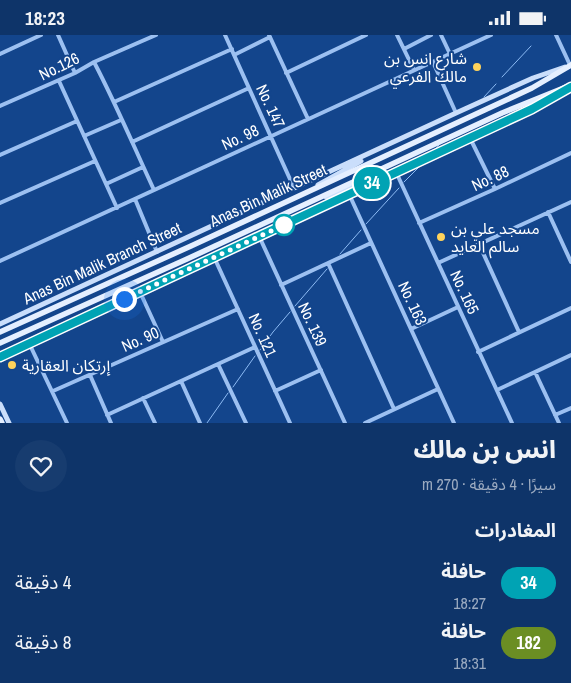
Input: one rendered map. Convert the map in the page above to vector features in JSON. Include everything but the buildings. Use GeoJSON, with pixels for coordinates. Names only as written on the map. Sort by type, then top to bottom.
{"type":"FeatureCollection","features":[{"type":"Feature","properties":{"kind":"main road","name":"Anas Bin Malik Street"},"geometry":{"type":"LineString","coordinates":[[0,332],[532,88],[570,65]]}},
{"type":"Feature","properties":{"kind":"main road","name":"Anas Bin Malik Street"},"geometry":{"type":"LineString","coordinates":[[0,343],[187,259],[502,113],[571,86]]}},
{"type":"Feature","properties":{"kind":"main road"},"geometry":{"type":"LineString","coordinates":[[0,419],[2,423]]}},
{"type":"Feature","properties":{"kind":"street"},"geometry":{"type":"LineString","coordinates":[[0,54],[41,35]]}},
{"type":"Feature","properties":{"kind":"street"},"geometry":{"type":"LineString","coordinates":[[58,35],[75,73]]}},
{"type":"Feature","properties":{"kind":"street","name":"No.126"},"geometry":{"type":"LineString","coordinates":[[0,106],[59,81],[156,35]]}},
{"type":"Feature","properties":{"kind":"street","name":"No. 147"},"geometry":{"type":"LineString","coordinates":[[225,35],[294,188]]}},
{"type":"Feature","properties":{"kind":"street"},"geometry":{"type":"LineString","coordinates":[[286,73],[366,35]]}},
{"type":"Feature","properties":{"kind":"street"},"geometry":{"type":"LineString","coordinates":[[397,35],[414,71]]}},
{"type":"Feature","properties":{"kind":"street"},"geometry":{"type":"LineString","coordinates":[[404,49],[431,35]]}},
{"type":"Feature","properties":{"kind":"street"},"geometry":{"type":"LineString","coordinates":[[441,35],[450,54]]}},
{"type":"Feature","properties":{"kind":"street","name":"No. 98"},"geometry":{"type":"LineString","coordinates":[[0,261],[491,35]]}},
{"type":"Feature","properties":{"kind":"street"},"geometry":{"type":"LineString","coordinates":[[556,35],[570,65]]}},
{"type":"Feature","properties":{"kind":"street"},"geometry":{"type":"LineString","coordinates":[[234,55],[270,36],[308,119]]}},
{"type":"Feature","properties":{"kind":"street"},"geometry":{"type":"LineString","coordinates":[[114,102],[232,49]]}},
{"type":"Feature","properties":{"kind":"street"},"geometry":{"type":"LineString","coordinates":[[432,62],[456,113]]}},
{"type":"Feature","properties":{"kind":"street"},"geometry":{"type":"LineString","coordinates":[[94,63],[154,190]]}},
{"type":"Feature","properties":{"kind":"street","name":"Anas Bin Malik Branch Street"},"geometry":{"type":"LineString","coordinates":[[0,324],[398,139],[533,78],[570,65]]}},
{"type":"Feature","properties":{"kind":"street"},"geometry":{"type":"LineString","coordinates":[[59,81],[117,208]]}},
{"type":"Feature","properties":{"kind":"street"},"geometry":{"type":"LineString","coordinates":[[0,357],[532,109],[571,86]]}},
{"type":"Feature","properties":{"kind":"street"},"geometry":{"type":"LineString","coordinates":[[132,142],[249,89]]}},
{"type":"Feature","properties":{"kind":"street"},"geometry":{"type":"LineString","coordinates":[[84,136],[121,120]]}},
{"type":"Feature","properties":{"kind":"street"},"geometry":{"type":"LineString","coordinates":[[0,155],[77,121]]}},
{"type":"Feature","properties":{"kind":"street"},"geometry":{"type":"LineString","coordinates":[[470,138],[495,189]]}},
{"type":"Feature","properties":{"kind":"street"},"geometry":{"type":"LineString","coordinates":[[290,200],[398,139]]}},
{"type":"Feature","properties":{"kind":"street"},"geometry":{"type":"LineString","coordinates":[[570,154],[571,159]]}},
{"type":"Feature","properties":{"kind":"street","name":"No. 88"},"geometry":{"type":"LineString","coordinates":[[419,223],[570,154]]}},
{"type":"Feature","properties":{"kind":"street"},"geometry":{"type":"LineString","coordinates":[[0,203],[95,161]]}},
{"type":"Feature","properties":{"kind":"street"},"geometry":{"type":"LineString","coordinates":[[106,184],[143,167]]}},
{"type":"Feature","properties":{"kind":"street"},"geometry":{"type":"LineString","coordinates":[[300,206],[396,172]]}},
{"type":"Feature","properties":{"kind":"street","name":"No. 165"},"geometry":{"type":"LineString","coordinates":[[396,172],[512,423]]}},
{"type":"Feature","properties":{"kind":"street","name":"No. 163"},"geometry":{"type":"LineString","coordinates":[[349,194],[454,423]]}},
{"type":"Feature","properties":{"kind":"street"},"geometry":{"type":"LineString","coordinates":[[135,199],[157,251]]}},
{"type":"Feature","properties":{"kind":"street"},"geometry":{"type":"LineString","coordinates":[[438,263],[571,202]]}},
{"type":"Feature","properties":{"kind":"street"},"geometry":{"type":"LineString","coordinates":[[548,212],[571,262]]}},
{"type":"Feature","properties":{"kind":"street","name":"No. 139"},"geometry":{"type":"LineString","coordinates":[[259,236],[345,423]]}},
{"type":"Feature","properties":{"kind":"street"},"geometry":{"type":"LineString","coordinates":[[281,285],[371,243]]}},
{"type":"Feature","properties":{"kind":"street"},"geometry":{"type":"LineString","coordinates":[[479,244],[519,332]]}},
{"type":"Feature","properties":{"kind":"street","name":"No. 121"},"geometry":{"type":"LineString","coordinates":[[214,257],[290,423]]}},
{"type":"Feature","properties":{"kind":"street"},"geometry":{"type":"LineString","coordinates":[[328,263],[394,409]]}},
{"type":"Feature","properties":{"kind":"street"},"geometry":{"type":"LineString","coordinates":[[140,291],[164,342]]}},
{"type":"Feature","properties":{"kind":"street"},"geometry":{"type":"LineString","coordinates":[[411,329],[458,307]]}},
{"type":"Feature","properties":{"kind":"street"},"geometry":{"type":"LineString","coordinates":[[478,352],[571,308]]}},
{"type":"Feature","properties":{"kind":"street","name":"No. 90"},"geometry":{"type":"LineString","coordinates":[[53,391],[238,309]]}},
{"type":"Feature","properties":{"kind":"street"},"geometry":{"type":"LineString","coordinates":[[29,343],[67,423]]}},
{"type":"Feature","properties":{"kind":"street"},"geometry":{"type":"LineString","coordinates":[[107,415],[255,347]]}},
{"type":"Feature","properties":{"kind":"street"},"geometry":{"type":"LineString","coordinates":[[497,390],[571,355]]}},
{"type":"Feature","properties":{"kind":"street"},"geometry":{"type":"LineString","coordinates":[[218,364],[246,423]]}},
{"type":"Feature","properties":{"kind":"street"},"geometry":{"type":"LineString","coordinates":[[275,391],[321,370]]}},
{"type":"Feature","properties":{"kind":"street"},"geometry":{"type":"LineString","coordinates":[[535,372],[559,423]]}},
{"type":"Feature","properties":{"kind":"street"},"geometry":{"type":"LineString","coordinates":[[90,375],[111,423]]}},
{"type":"Feature","properties":{"kind":"street"},"geometry":{"type":"LineString","coordinates":[[181,381],[200,423]]}},
{"type":"Feature","properties":{"kind":"street"},"geometry":{"type":"LineString","coordinates":[[364,423],[438,389]]}},
{"type":"Feature","properties":{"kind":"street"},"geometry":{"type":"LineString","coordinates":[[143,398],[155,423]]}},
{"type":"Feature","properties":{"kind":"street"},"geometry":{"type":"LineString","coordinates":[[0,404],[9,423]]}},
{"type":"Feature","properties":{"kind":"street"},"geometry":{"type":"LineString","coordinates":[[555,415],[571,408]]}},
{"type":"Feature","properties":{"kind":"waterway"},"geometry":{"type":"LineString","coordinates":[[502,77],[531,46]]}},
{"type":"Feature","properties":{"kind":"waterway"},"geometry":{"type":"LineString","coordinates":[[484,97],[496,84]]}},
{"type":"Feature","properties":{"kind":"waterway"},"geometry":{"type":"LineString","coordinates":[[433,152],[439,145]]}},
{"type":"Feature","properties":{"kind":"waterway"},"geometry":{"type":"LineString","coordinates":[[404,182],[422,164]]}},
{"type":"Feature","properties":{"kind":"waterway"},"geometry":{"type":"LineString","coordinates":[[366,224],[399,188]]}},
{"type":"Feature","properties":{"kind":"waterway"},"geometry":{"type":"LineString","coordinates":[[340,254],[361,230]]}},
{"type":"Feature","properties":{"kind":"waterway"},"geometry":{"type":"LineString","coordinates":[[295,306],[327,269]]}},
{"type":"Feature","properties":{"kind":"waterway"},"geometry":{"type":"LineString","coordinates":[[260,350],[290,312]]}},
{"type":"Feature","properties":{"kind":"waterway"},"geometry":{"type":"LineString","coordinates":[[233,387],[255,356]]}},
{"type":"Feature","properties":{"kind":"waterway"},"geometry":{"type":"LineString","coordinates":[[207,423],[228,393]]}},
{"type":"Feature","properties":{"kind":"bus line","name":"34"},"geometry":{"type":"LineString","coordinates":[[0,357],[532,109],[571,87]]}},
{"type":"Feature","properties":{"kind":"place","name":"شارع انس بن مالك الفرعي"},"geometry":{"type":"Point","coordinates":[477,67]}},
{"type":"Feature","properties":{"kind":"place","name":"مسجد علي بن سالم العايد"},"geometry":{"type":"Point","coordinates":[441,237]}},
{"type":"Feature","properties":{"kind":"place","name":"إرتكان العقارية"},"geometry":{"type":"Point","coordinates":[12,365]}},
{"type":"Feature","properties":{"kind":"route"},"geometry":{"type":"LineString","coordinates":[[124,299],[284,225]]}}]}
